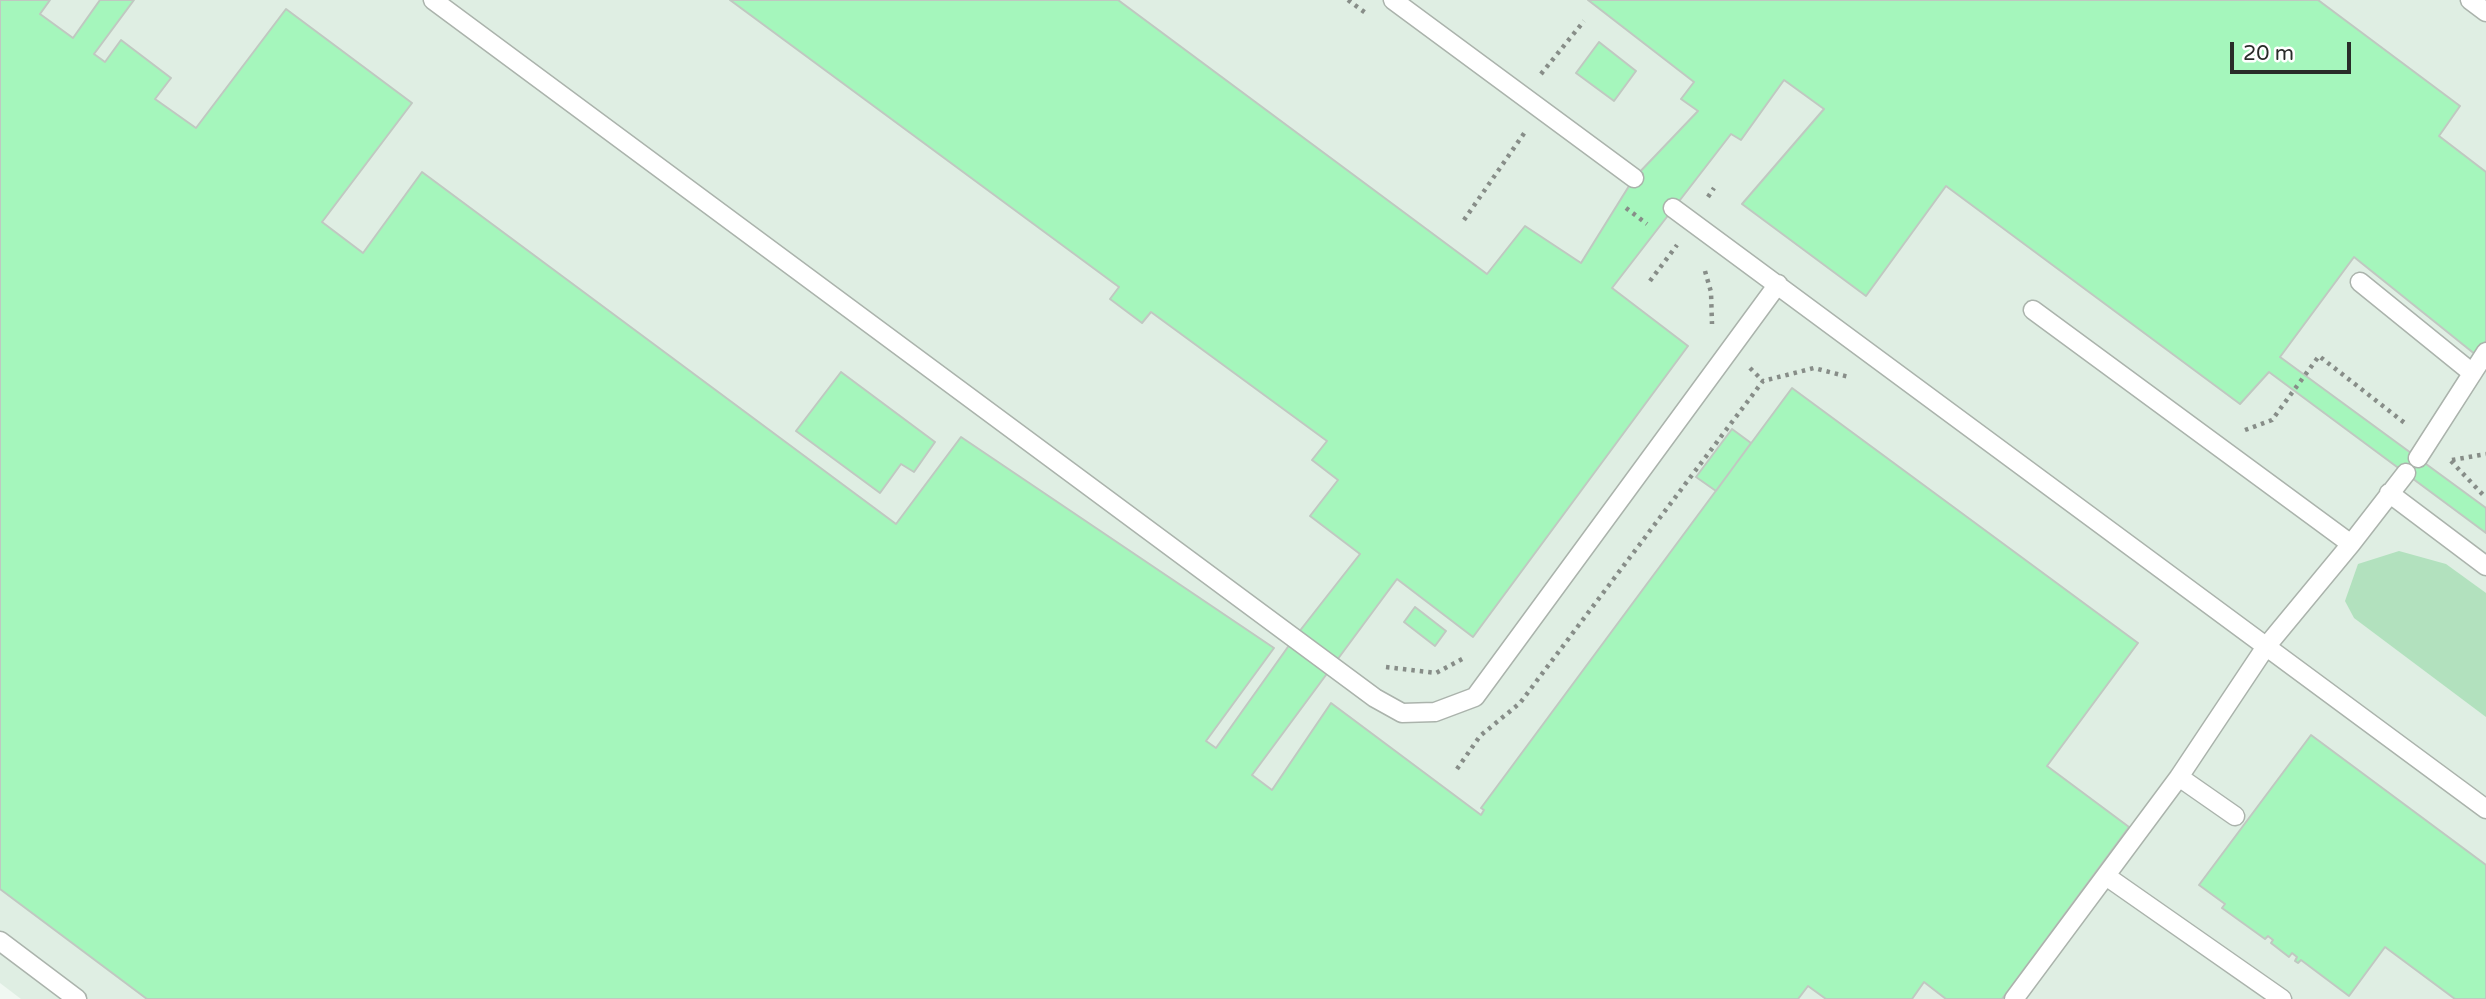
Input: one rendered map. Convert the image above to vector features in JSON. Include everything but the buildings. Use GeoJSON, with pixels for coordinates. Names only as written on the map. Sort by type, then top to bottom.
{"type":"FeatureCollection","features":[{"type":"Feature","properties":{"kind":"lane"},"geometry":{"type":"LineString","coordinates":[[433,0],[1375,698],[1402,713],[1435,712],[1475,697],[1778,285]]}},
{"type":"Feature","properties":{"kind":"lane"},"geometry":{"type":"LineString","coordinates":[[1392,0],[1634,178]]}},
{"type":"Feature","properties":{"kind":"lane"},"geometry":{"type":"LineString","coordinates":[[2470,0],[2486,12]]}},
{"type":"Feature","properties":{"kind":"lane"},"geometry":{"type":"LineString","coordinates":[[1673,208],[2486,809]]}},
{"type":"Feature","properties":{"kind":"lane"},"geometry":{"type":"LineString","coordinates":[[2360,282],[2471,372]]}},
{"type":"Feature","properties":{"kind":"lane"},"geometry":{"type":"LineString","coordinates":[[2033,310],[2351,544]]}},
{"type":"Feature","properties":{"kind":"lane"},"geometry":{"type":"LineString","coordinates":[[2418,458],[2486,352]]}},
{"type":"Feature","properties":{"kind":"lane"},"geometry":{"type":"LineString","coordinates":[[2014,999],[2179,778],[2265,648],[2406,473]]}},
{"type":"Feature","properties":{"kind":"lane"},"geometry":{"type":"LineString","coordinates":[[2389,494],[2486,566]]}},
{"type":"Feature","properties":{"kind":"lane"},"geometry":{"type":"LineString","coordinates":[[2179,778],[2235,816]]}},
{"type":"Feature","properties":{"kind":"lane"},"geometry":{"type":"LineString","coordinates":[[2106,876],[2282,999]]}},
{"type":"Feature","properties":{"kind":"lane"},"geometry":{"type":"LineString","coordinates":[[0,941],[77,999]]}},
{"type":"Feature","properties":{"kind":"path"},"geometry":{"type":"LineString","coordinates":[[1523,97],[1584,21]]}},
{"type":"Feature","properties":{"kind":"path"},"geometry":{"type":"LineString","coordinates":[[1464,220],[1525,132]]}},
{"type":"Feature","properties":{"kind":"path"},"geometry":{"type":"LineString","coordinates":[[1650,281],[1676,246]]}},
{"type":"Feature","properties":{"kind":"path"},"geometry":{"type":"LineString","coordinates":[[1704,266],[1711,292],[1712,331]]}},
{"type":"Feature","properties":{"kind":"path"},"geometry":{"type":"LineString","coordinates":[[2237,433],[2272,420],[2319,356],[2406,425]]}},
{"type":"Feature","properties":{"kind":"path"},"geometry":{"type":"LineString","coordinates":[[1457,769],[1480,736],[1520,703],[1763,381]]}},
{"type":"Feature","properties":{"kind":"path"},"geometry":{"type":"LineString","coordinates":[[2486,454],[2451,460],[2486,498]]}},
{"type":"Feature","properties":{"kind":"path"},"geometry":{"type":"LineString","coordinates":[[1385,667],[1436,673],[1461,660]]}},
{"type":"Feature","properties":{"kind":"shaded area"},"geometry":{"type":"Polygon","coordinates":[[[0,0],[2486,0],[2486,999],[21,999],[0,983],[0,0]]]}},
{"type":"Feature","properties":{"kind":"green space"},"geometry":{"type":"Polygon","coordinates":[[[2399,551],[2446,564],[2486,593],[2486,717],[2354,618],[2345,601],[2358,564],[2399,551]]]}}]}
